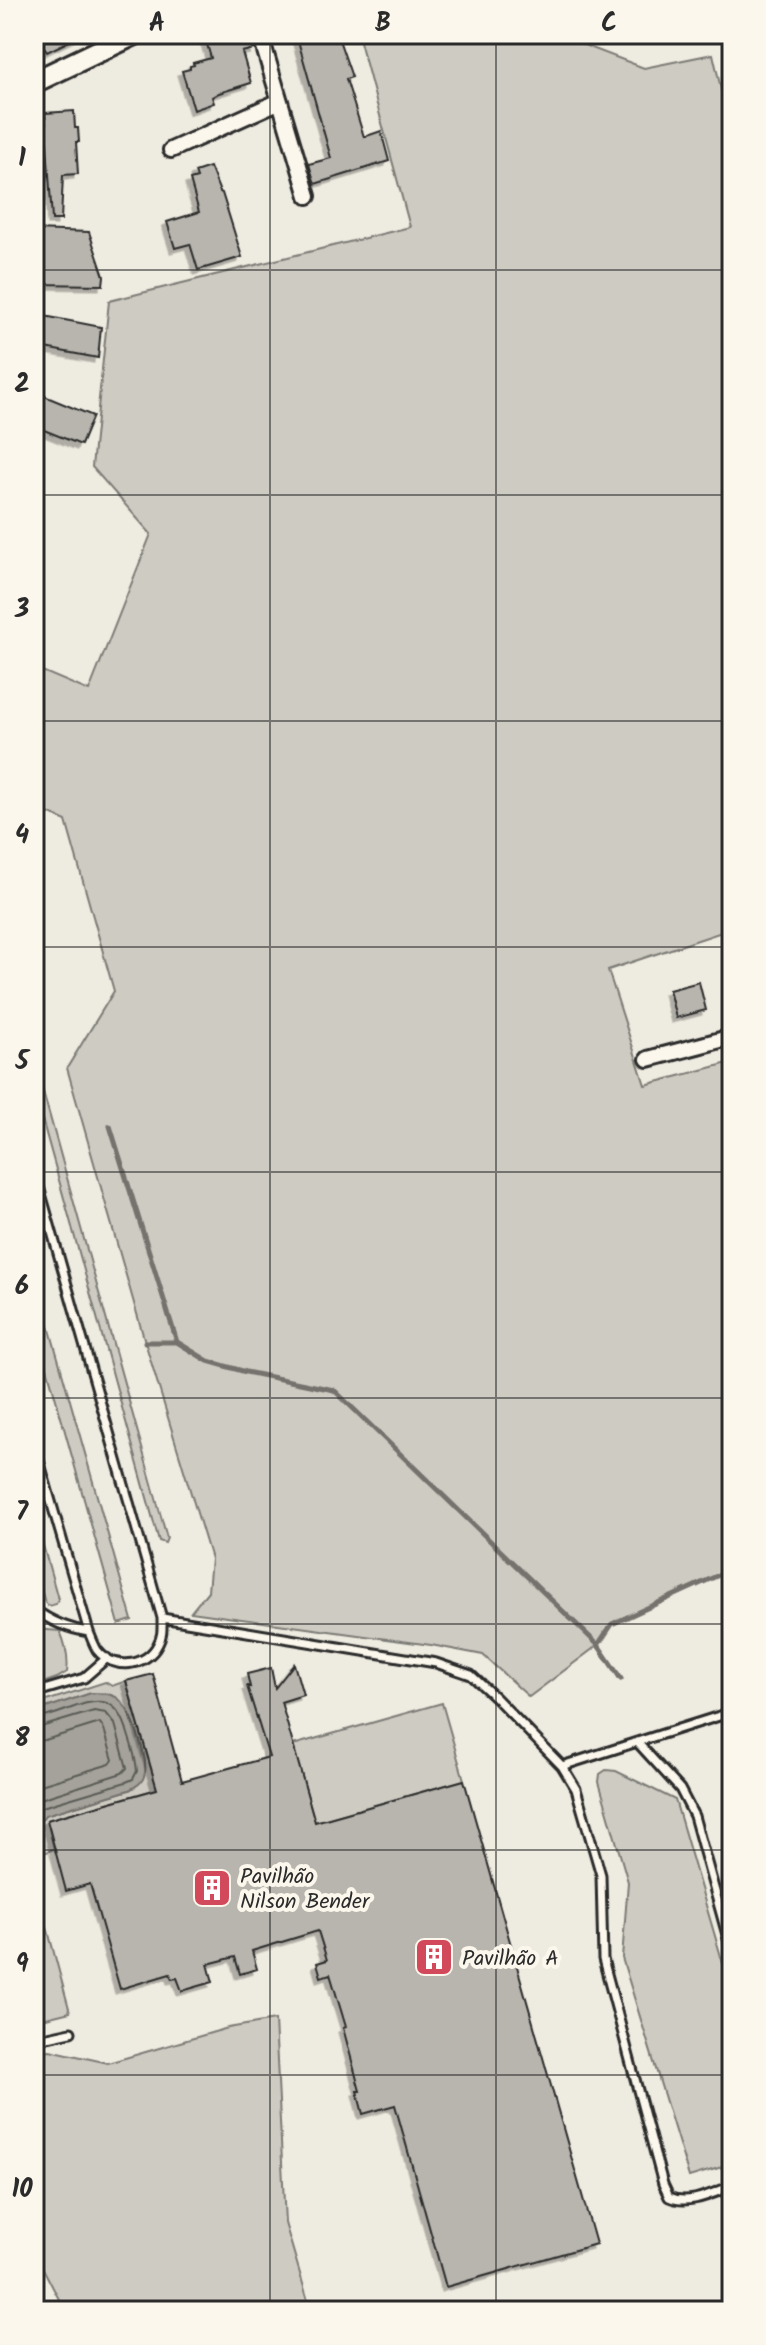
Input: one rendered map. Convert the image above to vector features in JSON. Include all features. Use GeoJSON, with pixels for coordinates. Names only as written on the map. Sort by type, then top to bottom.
{"type":"FeatureCollection","features":[{"type":"Feature","properties":{"kind":"main road"},"geometry":{"type":"LineString","coordinates":[[34,82],[135,34]]}},
{"type":"Feature","properties":{"kind":"street"},"geometry":{"type":"LineString","coordinates":[[260,34],[308,196]]}},
{"type":"Feature","properties":{"kind":"street"},"geometry":{"type":"LineString","coordinates":[[171,150],[280,101]]}},
{"type":"Feature","properties":{"kind":"street"},"geometry":{"type":"LineString","coordinates":[[648,1059],[732,1037]]}},
{"type":"Feature","properties":{"kind":"lane"},"geometry":{"type":"LineString","coordinates":[[34,1169],[162,1618],[162,1633],[157,1647],[146,1658],[121,1664],[97,1650],[89,1632],[34,1443]]}},
{"type":"Feature","properties":{"kind":"lane"},"geometry":{"type":"LineString","coordinates":[[34,1609],[46,1618],[89,1632]]}},
{"type":"Feature","properties":{"kind":"lane"},"geometry":{"type":"LineString","coordinates":[[162,1618],[436,1663],[471,1675],[495,1697],[562,1766],[576,1789],[601,1875],[603,1959],[669,2197],[678,2202],[732,2186]]}},
{"type":"Feature","properties":{"kind":"lane"},"geometry":{"type":"LineString","coordinates":[[34,1693],[84,1678],[107,1658]]}},
{"type":"Feature","properties":{"kind":"lane"},"geometry":{"type":"LineString","coordinates":[[562,1766],[732,1712]]}},
{"type":"Feature","properties":{"kind":"lane"},"geometry":{"type":"LineString","coordinates":[[637,1742],[680,1789],[694,1816],[732,1953]]}},
{"type":"Feature","properties":{"kind":"lane"},"geometry":{"type":"LineString","coordinates":[[34,2040],[71,2032]]}},
{"type":"Feature","properties":{"kind":"shaded area"},"geometry":{"type":"Polygon","coordinates":[[[358,34],[574,34],[576,42],[644,68],[713,54],[732,137],[732,896],[722,932],[608,970],[645,1085],[732,1062],[732,1569],[613,1623],[598,1645],[529,1697],[483,1655],[191,1612],[208,1591],[211,1559],[67,1068],[114,991],[66,821],[34,807],[34,689],[40,670],[89,691],[151,534],[92,467],[109,301],[410,227],[358,34]]]}},
{"type":"Feature","properties":{"kind":"shaded area"},"geometry":{"type":"Polygon","coordinates":[[[34,1059],[167,1538],[165,1543],[159,1541],[34,1090],[34,1059]]]}},
{"type":"Feature","properties":{"kind":"shaded area"},"geometry":{"type":"Polygon","coordinates":[[[34,1273],[132,1620],[119,1624],[34,1321],[34,1273]]]}},
{"type":"Feature","properties":{"kind":"shaded area"},"geometry":{"type":"Polygon","coordinates":[[[34,1513],[58,1599],[56,1604],[49,1606],[45,1603],[34,1563],[34,1513]]]}},
{"type":"Feature","properties":{"kind":"shaded area"},"geometry":{"type":"Polygon","coordinates":[[[34,1629],[60,1631],[68,1661],[67,1672],[34,1686],[34,1629]]]}},
{"type":"Feature","properties":{"kind":"shaded area"},"geometry":{"type":"Polygon","coordinates":[[[126,1681],[157,1789],[47,1820],[54,1849],[34,1857],[34,1829],[45,1815],[129,1790],[138,1784],[145,1767],[132,1718],[91,1693],[34,1712],[34,1705],[105,1682],[112,1686],[126,1681]]]}},
{"type":"Feature","properties":{"kind":"shaded area"},"geometry":{"type":"Polygon","coordinates":[[[442,1703],[464,1780],[315,1822],[293,1745],[442,1703]]]}},
{"type":"Feature","properties":{"kind":"shaded area"},"geometry":{"type":"Polygon","coordinates":[[[606,1770],[616,1771],[675,1800],[732,1994],[732,2164],[689,2177],[622,1958],[628,1882],[599,1782],[600,1774],[606,1770]]]}},
{"type":"Feature","properties":{"kind":"shaded area"},"geometry":{"type":"Polygon","coordinates":[[[34,1879],[70,2012],[34,2021],[34,1879]]]}},
{"type":"Feature","properties":{"kind":"shaded area"},"geometry":{"type":"Polygon","coordinates":[[[275,2020],[285,2223],[311,2311],[65,2311],[34,2251],[34,2052],[50,2050],[108,2063],[228,2028],[275,2020]]]}},
{"type":"Feature","properties":{"kind":"water"},"geometry":{"type":"Polygon","coordinates":[[[91,1693],[116,1697],[127,1710],[144,1755],[143,1778],[129,1790],[45,1815],[34,1829],[34,1712],[91,1693]]]}},
{"type":"Feature","properties":{"kind":"building"},"geometry":{"type":"Polygon","coordinates":[[[35,34],[84,34],[47,52],[35,34]]]}},
{"type":"Feature","properties":{"kind":"building"},"geometry":{"type":"Polygon","coordinates":[[[204,34],[250,34],[254,49],[242,52],[251,83],[219,93],[212,97],[214,103],[194,110],[182,71],[190,69],[193,63],[211,58],[204,34]]]}},
{"type":"Feature","properties":{"kind":"building"},"geometry":{"type":"Polygon","coordinates":[[[337,34],[352,77],[346,79],[364,137],[381,131],[389,161],[315,184],[309,164],[331,158],[297,37],[337,34]]]}},
{"type":"Feature","properties":{"kind":"building"},"geometry":{"type":"Polygon","coordinates":[[[74,111],[79,142],[76,142],[78,174],[63,175],[61,220],[52,220],[45,113],[74,111]]]}},
{"type":"Feature","properties":{"kind":"building"},"geometry":{"type":"Polygon","coordinates":[[[210,167],[222,193],[242,257],[198,270],[190,244],[175,248],[167,222],[199,212],[190,180],[197,178],[195,172],[210,167]]]}},
{"type":"Feature","properties":{"kind":"building"},"geometry":{"type":"Polygon","coordinates":[[[34,230],[89,232],[104,276],[103,285],[34,284],[34,230]]]}},
{"type":"Feature","properties":{"kind":"building"},"geometry":{"type":"Polygon","coordinates":[[[34,314],[101,327],[98,358],[34,346],[34,314]]]}},
{"type":"Feature","properties":{"kind":"building"},"geometry":{"type":"Polygon","coordinates":[[[42,395],[93,416],[81,445],[34,426],[34,414],[42,395]]]}},
{"type":"Feature","properties":{"kind":"building"},"geometry":{"type":"Polygon","coordinates":[[[699,982],[706,1010],[676,1018],[669,990],[699,982]]]}},
{"type":"Feature","properties":{"kind":"building"},"geometry":{"type":"Polygon","coordinates":[[[294,1664],[303,1695],[281,1702],[315,1822],[464,1780],[596,2244],[446,2287],[395,2105],[363,2114],[343,2028],[346,2027],[330,1974],[321,1977],[317,1963],[327,1960],[318,1931],[252,1951],[257,1969],[240,1974],[235,1957],[208,1964],[213,1982],[182,1991],[177,1978],[172,1979],[170,1974],[120,1989],[90,1884],[66,1891],[47,1820],[157,1789],[126,1681],[153,1674],[182,1781],[269,1757],[247,1686],[250,1687],[247,1674],[271,1668],[275,1688],[294,1664]]]}},
{"type":"Feature","properties":{"kind":"waterway"},"geometry":{"type":"LineString","coordinates":[[110,1126],[177,1342]]}},
{"type":"Feature","properties":{"kind":"waterway"},"geometry":{"type":"LineString","coordinates":[[145,1342],[177,1342],[208,1361],[334,1390],[598,1645],[621,1679]]}},
{"type":"Feature","properties":{"kind":"waterway"},"geometry":{"type":"LineString","coordinates":[[598,1645],[612,1624],[732,1569]]}},
{"type":"Feature","properties":{"kind":"place","name":"Pavilhão Nilson Bender"},"geometry":{"type":"Point","coordinates":[212,1888]}},
{"type":"Feature","properties":{"kind":"place","name":"Pavilhão A"},"geometry":{"type":"Point","coordinates":[434,1957]}}]}
